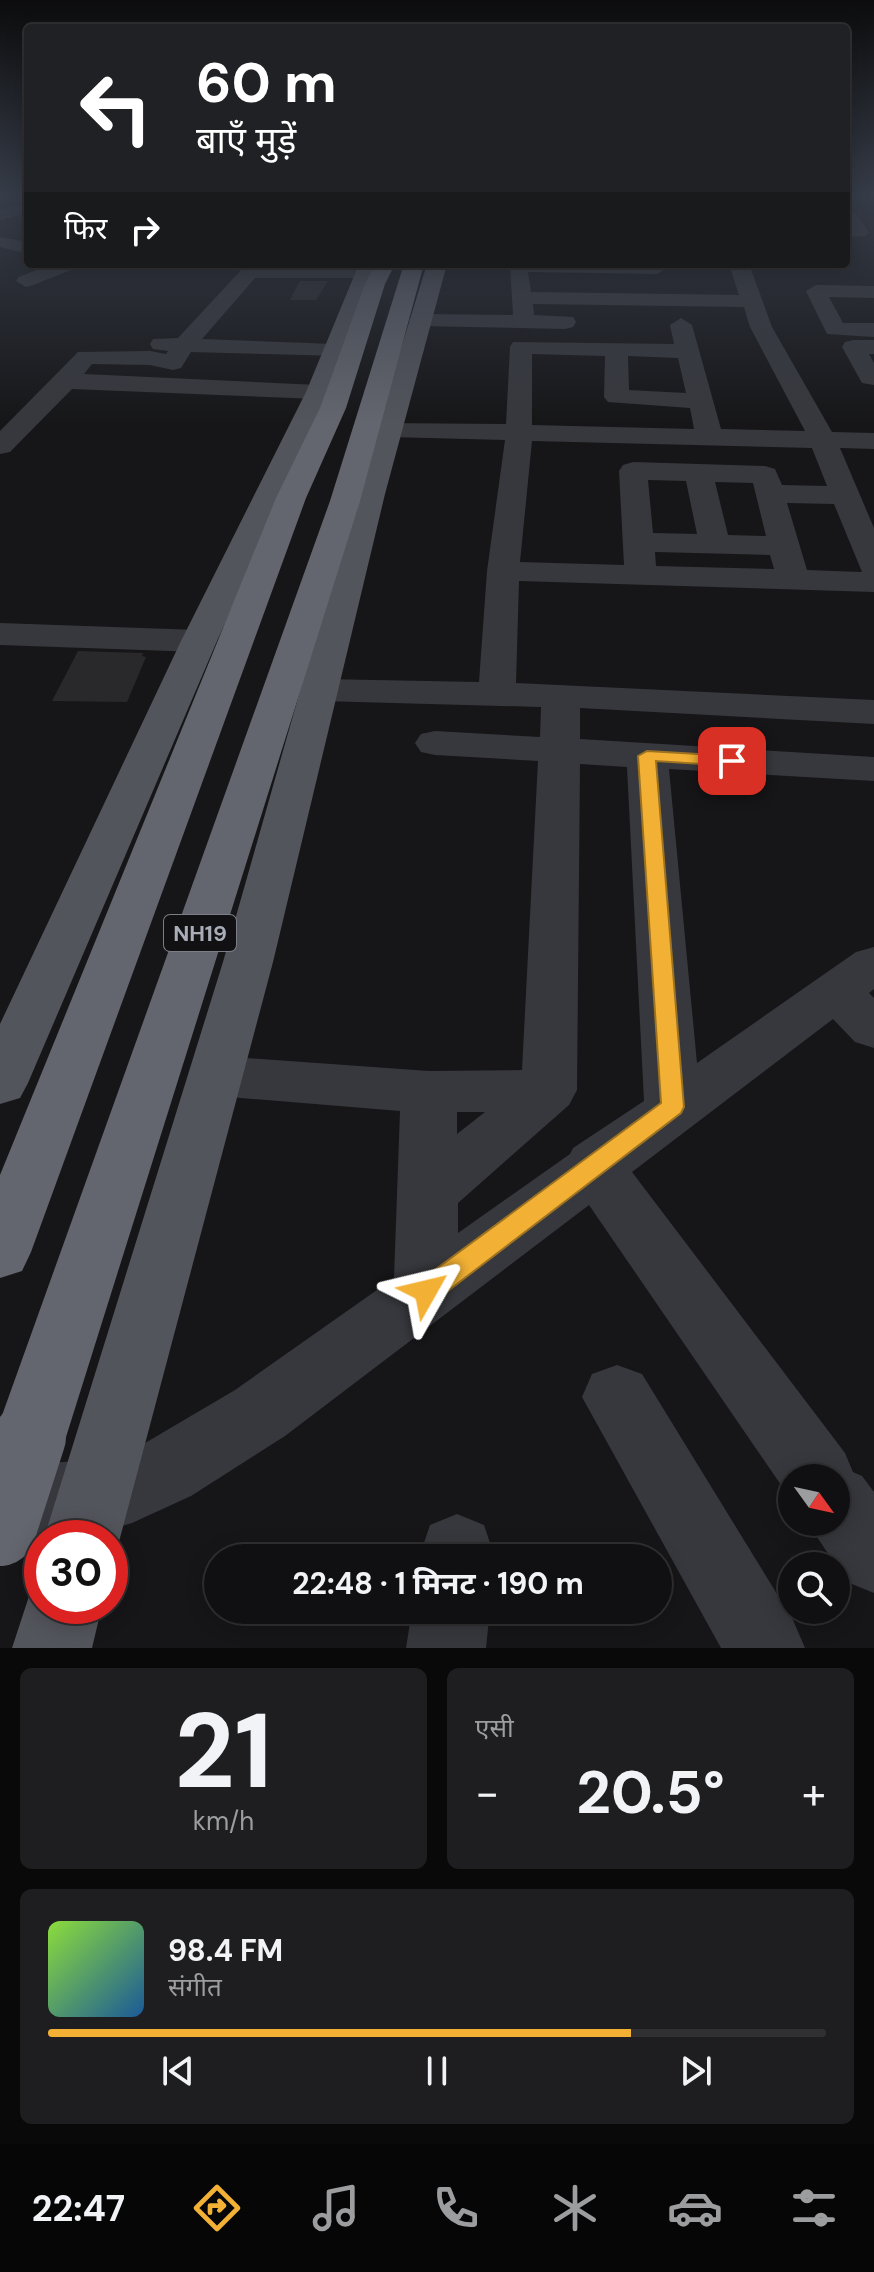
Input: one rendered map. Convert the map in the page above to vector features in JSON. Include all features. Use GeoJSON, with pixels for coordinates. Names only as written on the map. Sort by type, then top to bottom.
{"type":"FeatureCollection","features":[{"type":"Feature","properties":{"kind":"highway","name":"NH19"},"geometry":{"type":"LineString","coordinates":[[0,1530],[345,501],[350,419],[373,270]]}},
{"type":"Feature","properties":{"kind":"highway","name":"NH19"},"geometry":{"type":"LineString","coordinates":[[0,1252],[291,498],[350,419],[412,270]]}},
{"type":"Feature","properties":{"kind":"main road"},"geometry":{"type":"LineString","coordinates":[[87,1517],[217,1076],[322,690],[350,419],[333,351],[372,270]]}},
{"type":"Feature","properties":{"kind":"main road"},"geometry":{"type":"LineString","coordinates":[[0,1083],[199,641],[419,320],[435,270]]}},
{"type":"Feature","properties":{"kind":"main road"},"geometry":{"type":"LineString","coordinates":[[52,1648],[58,1624]]}},
{"type":"Feature","properties":{"kind":"street"},"geometry":{"type":"LineString","coordinates":[[26,281],[54,270]]}},
{"type":"Feature","properties":{"kind":"street"},"geometry":{"type":"LineString","coordinates":[[250,270],[182,347],[173,363],[86,335],[182,347],[333,351]]}},
{"type":"Feature","properties":{"kind":"street"},"geometry":{"type":"LineString","coordinates":[[519,270],[524,321]]}},
{"type":"Feature","properties":{"kind":"street"},"geometry":{"type":"LineString","coordinates":[[658,270],[665,299]]}},
{"type":"Feature","properties":{"kind":"street"},"geometry":{"type":"LineString","coordinates":[[741,270],[761,327],[859,511],[874,566]]}},
{"type":"Feature","properties":{"kind":"street"},"geometry":{"type":"LineString","coordinates":[[835,329],[810,279],[874,280]]}},
{"type":"Feature","properties":{"kind":"street"},"geometry":{"type":"LineString","coordinates":[[816,291],[874,292]]}},
{"type":"Feature","properties":{"kind":"street"},"geometry":{"type":"LineString","coordinates":[[524,298],[750,301]]}},
{"type":"Feature","properties":{"kind":"street"},"geometry":{"type":"LineString","coordinates":[[419,320],[587,322]]}},
{"type":"Feature","properties":{"kind":"street"},"geometry":{"type":"LineString","coordinates":[[665,323],[680,323],[710,438]]}},
{"type":"Feature","properties":{"kind":"street"},"geometry":{"type":"LineString","coordinates":[[761,327],[874,330]]}},
{"type":"Feature","properties":{"kind":"street"},"geometry":{"type":"LineString","coordinates":[[497,694],[503,571],[519,434],[521,347],[687,351]]}},
{"type":"Feature","properties":{"kind":"street"},"geometry":{"type":"LineString","coordinates":[[873,380],[853,347],[874,347]]}},
{"type":"Feature","properties":{"kind":"street"},"geometry":{"type":"LineString","coordinates":[[616,349],[617,397],[700,401]]}},
{"type":"Feature","properties":{"kind":"street"},"geometry":{"type":"LineString","coordinates":[[0,446],[86,357],[150,358]]}},
{"type":"Feature","properties":{"kind":"street"},"geometry":{"type":"LineString","coordinates":[[66,381],[350,419],[519,434],[874,441]]}},
{"type":"Feature","properties":{"kind":"street"},"geometry":{"type":"LineString","coordinates":[[0,417],[28,418]]}},
{"type":"Feature","properties":{"kind":"street"},"geometry":{"type":"LineString","coordinates":[[750,438],[767,485],[793,580]]}},
{"type":"Feature","properties":{"kind":"street"},"geometry":{"type":"LineString","coordinates":[[715,544],[670,510],[633,471],[699,473],[767,485],[859,511]]}},
{"type":"Feature","properties":{"kind":"street"},"geometry":{"type":"LineString","coordinates":[[638,542],[670,510],[699,473]]}},
{"type":"Feature","properties":{"kind":"street"},"geometry":{"type":"LineString","coordinates":[[638,542],[641,576]]}},
{"type":"Feature","properties":{"kind":"street"},"geometry":{"type":"LineString","coordinates":[[638,542],[784,546]]}},
{"type":"Feature","properties":{"kind":"street"},"geometry":{"type":"LineString","coordinates":[[503,571],[874,582]]}},
{"type":"Feature","properties":{"kind":"street"},"geometry":{"type":"LineString","coordinates":[[0,634],[199,641]]}},
{"type":"Feature","properties":{"kind":"street"},"geometry":{"type":"LineString","coordinates":[[322,690],[561,696],[874,712]]}},
{"type":"Feature","properties":{"kind":"street"},"geometry":{"type":"LineString","coordinates":[[428,1193],[549,1090],[561,696]]}},
{"type":"Feature","properties":{"kind":"street"},"geometry":{"type":"LineString","coordinates":[[435,743],[874,769]]}},
{"type":"Feature","properties":{"kind":"street"},"geometry":{"type":"LineString","coordinates":[[647,756],[673,1107]]}},
{"type":"Feature","properties":{"kind":"street"},"geometry":{"type":"LineString","coordinates":[[0,1504],[87,1517],[129,1489],[199,1454],[426,1291],[673,1107],[861,994]]}},
{"type":"Feature","properties":{"kind":"street"},"geometry":{"type":"LineString","coordinates":[[217,1076],[429,1092],[549,1090]]}},
{"type":"Feature","properties":{"kind":"street"},"geometry":{"type":"LineString","coordinates":[[426,1291],[429,1092]]}},
{"type":"Feature","properties":{"kind":"street"},"geometry":{"type":"LineString","coordinates":[[594,1165],[809,1464]]}},
{"type":"Feature","properties":{"kind":"street"},"geometry":{"type":"LineString","coordinates":[[617,1397],[765,1648]]}},
{"type":"Feature","properties":{"kind":"street"},"geometry":{"type":"LineString","coordinates":[[850,1522],[874,1555]]}},
{"type":"Feature","properties":{"kind":"street"},"geometry":{"type":"LineString","coordinates":[[446,1648],[449,1624]]}},
{"type":"Feature","properties":{"kind":"building"},"geometry":{"type":"Polygon","coordinates":[[[300,281],[328,281],[316,300],[290,300],[300,281]]]}},
{"type":"Feature","properties":{"kind":"building"},"geometry":{"type":"Polygon","coordinates":[[[78,651],[143,653],[142,656],[146,657],[127,702],[52,701],[78,651]]]}},
{"type":"Feature","properties":{"kind":"route"},"geometry":{"type":"LineString","coordinates":[[426,1291],[673,1107],[647,756],[732,761]]}}]}
